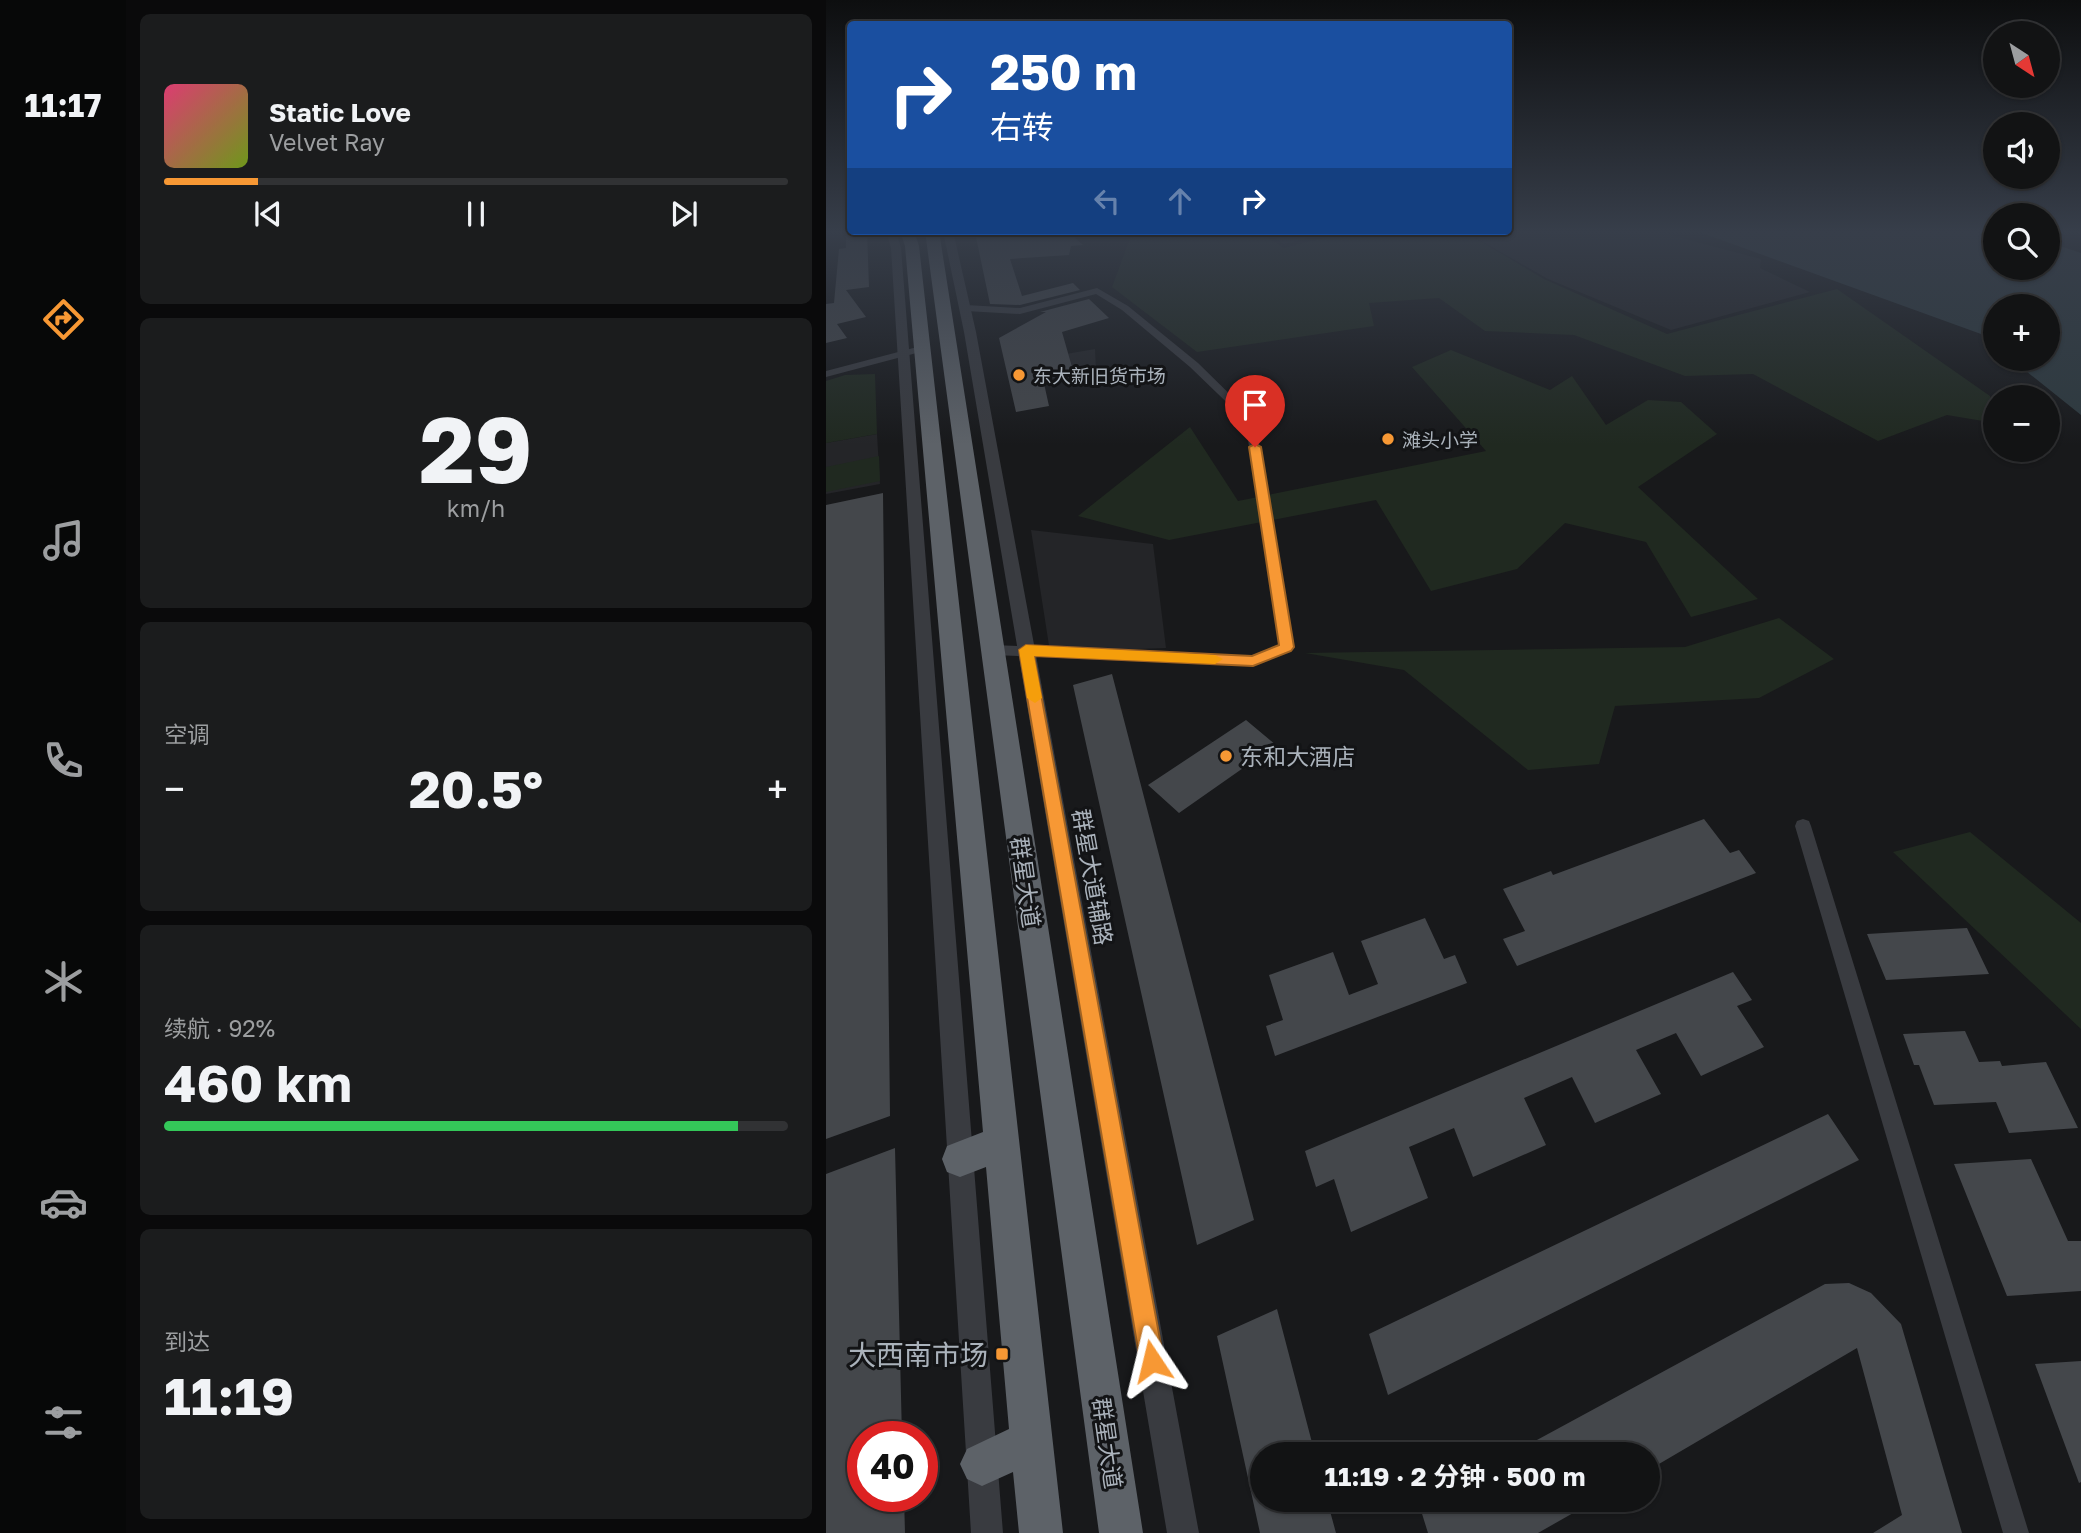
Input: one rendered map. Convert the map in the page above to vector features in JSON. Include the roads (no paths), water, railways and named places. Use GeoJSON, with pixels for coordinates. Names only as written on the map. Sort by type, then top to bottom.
{"type":"FeatureCollection","features":[{"type":"Feature","properties":{"kind":"highway","name":"群星大道"},"geometry":{"type":"LineString","coordinates":[[923,302],[912,351],[1001,1143],[1041,1533]]}},
{"type":"Feature","properties":{"kind":"highway","name":"群星大道"},"geometry":{"type":"LineString","coordinates":[[947,302],[955,310],[970,403],[993,650],[1121,1533]]}},
{"type":"Feature","properties":{"kind":"highway"},"geometry":{"type":"LineString","coordinates":[[960,1159],[1001,1143]]}},
{"type":"Feature","properties":{"kind":"highway"},"geometry":{"type":"LineString","coordinates":[[982,1464],[1032,1441]]}},
{"type":"Feature","properties":{"kind":"street"},"geometry":{"type":"LineString","coordinates":[[904,302],[912,351],[960,1159],[987,1533]]}},
{"type":"Feature","properties":{"kind":"street"},"geometry":{"type":"LineString","coordinates":[[954,302],[955,310],[1020,311],[1056,302]]}},
{"type":"Feature","properties":{"kind":"street"},"geometry":{"type":"LineString","coordinates":[[993,650],[1253,661],[1286,647],[1250,419],[1194,365],[1114,302]]}},
{"type":"Feature","properties":{"kind":"street"},"geometry":{"type":"LineString","coordinates":[[826,374],[912,351]]}},
{"type":"Feature","properties":{"kind":"street","name":"群星大道辅路"},"geometry":{"type":"LineString","coordinates":[[970,403],[1026,650],[1182,1533]]}},
{"type":"Feature","properties":{"kind":"street"},"geometry":{"type":"LineString","coordinates":[[1803,826],[2016,1533]]}},
{"type":"Feature","properties":{"kind":"place","name":"东大新旧货市场"},"geometry":{"type":"Point","coordinates":[1019,375]}},
{"type":"Feature","properties":{"kind":"place","name":"滩头小学"},"geometry":{"type":"Point","coordinates":[1388,439]}},
{"type":"Feature","properties":{"kind":"place","name":"东和大酒店"},"geometry":{"type":"Point","coordinates":[1226,756]}},
{"type":"Feature","properties":{"kind":"place","name":"大西南市场"},"geometry":{"type":"Point","coordinates":[1002,1354]}}]}
